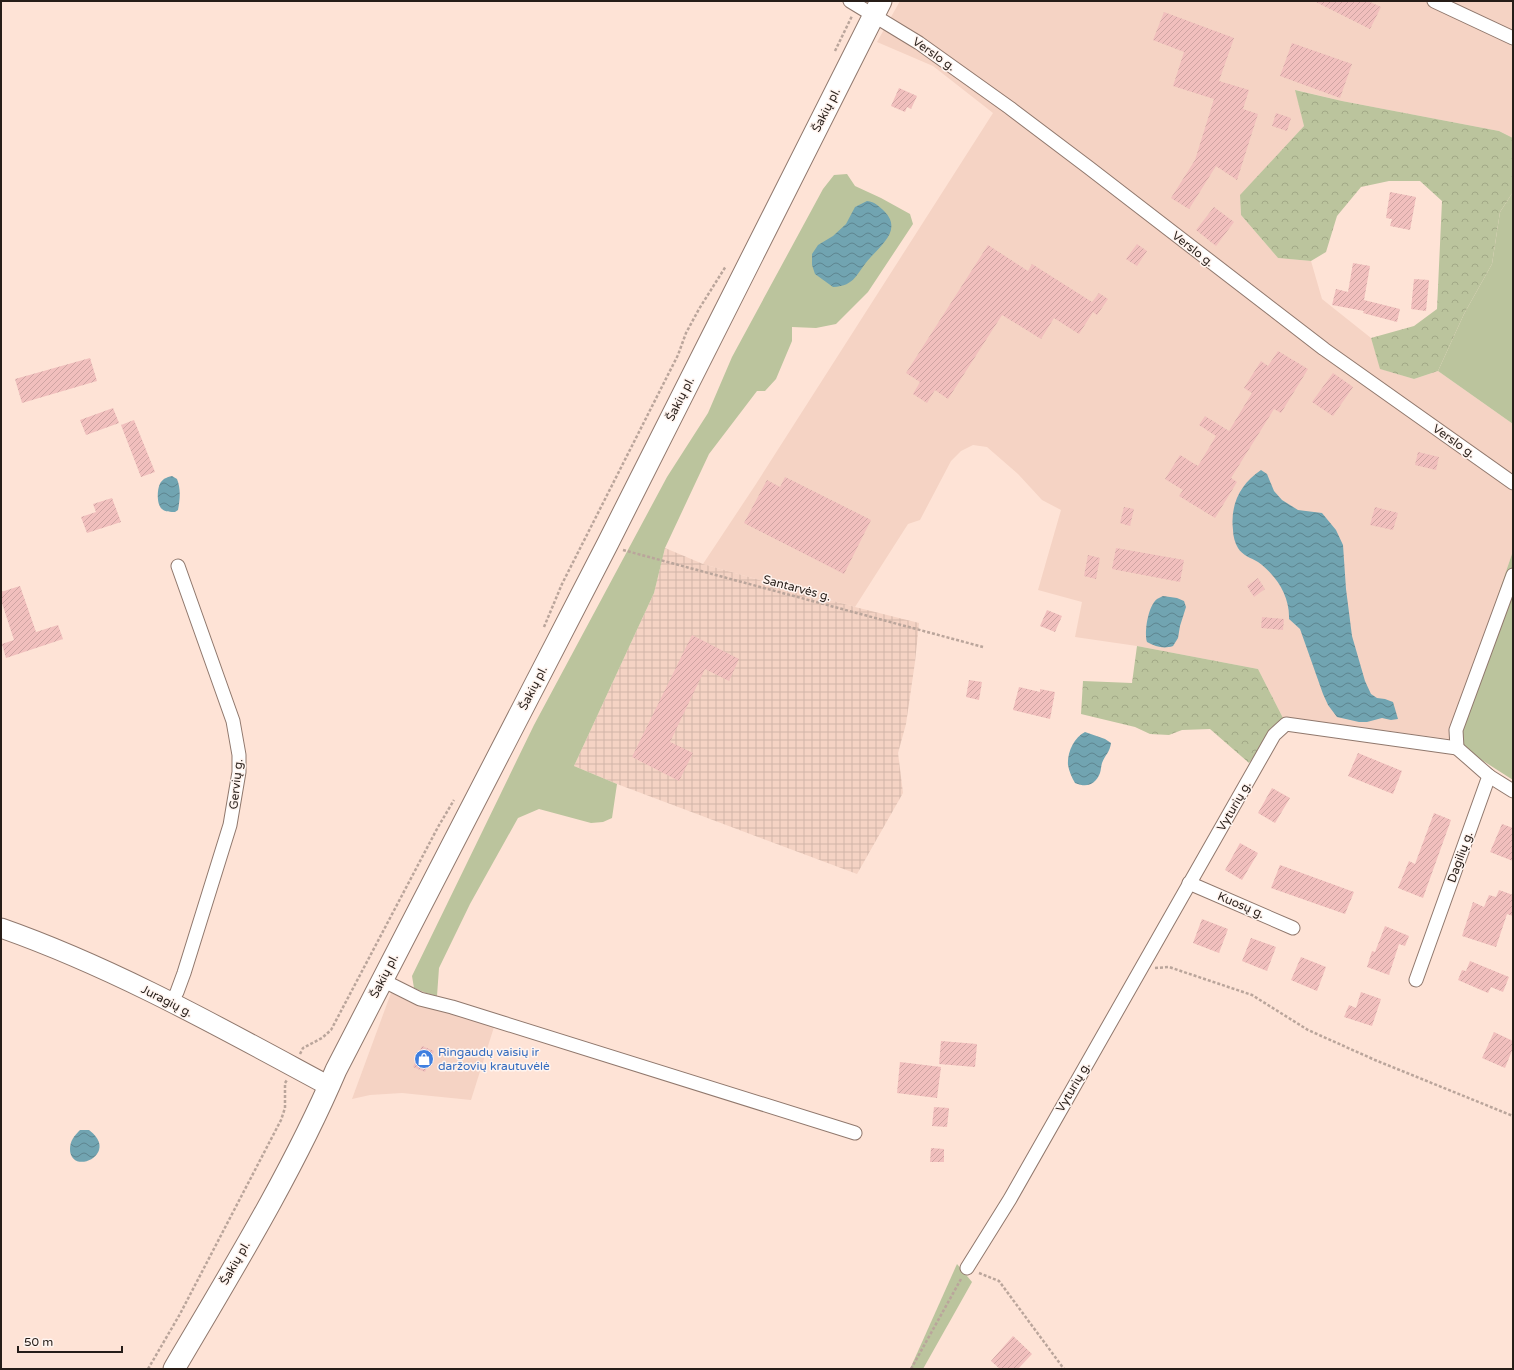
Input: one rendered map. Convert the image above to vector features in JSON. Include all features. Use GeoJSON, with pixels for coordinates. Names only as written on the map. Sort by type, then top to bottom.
{"type":"FeatureCollection","features":[{"type":"Feature","properties":{"kind":"main road","name":"Šakių pl."},"geometry":{"type":"LineString","coordinates":[[174,1369],[261,1218],[299,1148],[336,1070],[608,543],[865,6]]}},
{"type":"Feature","properties":{"kind":"main road","name":"Juragių g."},"geometry":{"type":"LineString","coordinates":[[1,928],[77,957],[171,1003],[329,1086]]}},
{"type":"Feature","properties":{"kind":"street"},"geometry":{"type":"LineString","coordinates":[[1434,1],[1513,38]]}},
{"type":"Feature","properties":{"kind":"street","name":"Verslo g."},"geometry":{"type":"LineString","coordinates":[[865,6],[1010,108],[1324,349],[1513,483]]}},
{"type":"Feature","properties":{"kind":"street","name":"Gervių g."},"geometry":{"type":"LineString","coordinates":[[171,1003],[184,973],[230,825],[239,772],[239,756],[233,721],[178,566]]}},
{"type":"Feature","properties":{"kind":"street"},"geometry":{"type":"LineString","coordinates":[[1513,575],[1456,730],[1457,748],[1489,776],[1513,791]]}},
{"type":"Feature","properties":{"kind":"street","name":"Vyturių g."},"geometry":{"type":"LineString","coordinates":[[967,1268],[1010,1199],[1274,735],[1286,724],[1457,748]]}},
{"type":"Feature","properties":{"kind":"street","name":"Dagilių g."},"geometry":{"type":"LineString","coordinates":[[1416,980],[1489,776]]}},
{"type":"Feature","properties":{"kind":"street","name":"Kuosų g."},"geometry":{"type":"LineString","coordinates":[[1189,883],[1293,928]]}},
{"type":"Feature","properties":{"kind":"street"},"geometry":{"type":"LineString","coordinates":[[382,980],[420,999],[460,1009],[855,1133]]}},
{"type":"Feature","properties":{"kind":"path"},"geometry":{"type":"LineString","coordinates":[[833,54],[865,6]]}},
{"type":"Feature","properties":{"kind":"path"},"geometry":{"type":"LineString","coordinates":[[542,631],[562,584],[678,355],[699,309],[730,261]]}},
{"type":"Feature","properties":{"kind":"path","name":"Santarvės g."},"geometry":{"type":"LineString","coordinates":[[608,543],[628,552],[983,647]]}},
{"type":"Feature","properties":{"kind":"path"},"geometry":{"type":"LineString","coordinates":[[148,1369],[180,1314],[281,1120],[285,1108],[285,1083],[303,1048],[322,1038],[331,1030],[438,827],[458,794]]}},
{"type":"Feature","properties":{"kind":"path"},"geometry":{"type":"LineString","coordinates":[[1140,969],[1169,967],[1252,995],[1308,1030],[1375,1060],[1513,1116]]}},
{"type":"Feature","properties":{"kind":"path"},"geometry":{"type":"LineString","coordinates":[[911,1369],[967,1268],[999,1281],[1064,1369]]}},
{"type":"Feature","properties":{"kind":"shaded area"},"geometry":{"type":"Polygon","coordinates":[[[900,1],[1513,1],[1513,138],[1499,131],[1342,101],[1296,90],[1304,126],[1240,196],[1241,215],[1278,258],[1311,261],[1322,299],[1371,338],[1381,369],[1414,379],[1438,371],[1513,424],[1513,551],[1449,739],[1301,719],[1283,718],[1258,669],[1137,646],[1075,637],[1082,602],[1038,590],[1061,510],[1042,500],[1018,474],[987,447],[973,445],[961,451],[951,461],[920,520],[908,524],[855,607],[703,564],[756,484],[993,113],[933,66],[877,42],[900,1]]]}},
{"type":"Feature","properties":{"kind":"shaded area"},"geometry":{"type":"Polygon","coordinates":[[[665,548],[703,564],[855,607],[919,623],[906,724],[898,753],[903,793],[857,874],[617,784],[574,766],[654,593],[665,548]]]}},
{"type":"Feature","properties":{"kind":"shaded area"},"geometry":{"type":"Polygon","coordinates":[[[391,993],[494,1027],[471,1100],[402,1093],[370,1095],[352,1099],[391,993]]]}},
{"type":"Feature","properties":{"kind":"green space"},"geometry":{"type":"Polygon","coordinates":[[[1295,90],[1342,101],[1499,131],[1513,138],[1513,192],[1500,212],[1492,264],[1464,314],[1438,371],[1414,379],[1380,369],[1371,338],[1414,326],[1437,309],[1442,201],[1420,181],[1389,181],[1361,187],[1337,216],[1326,252],[1311,261],[1278,258],[1241,215],[1240,195],[1304,126],[1295,90]]]}},
{"type":"Feature","properties":{"kind":"green space"},"geometry":{"type":"Polygon","coordinates":[[[847,174],[855,186],[910,214],[913,224],[868,292],[836,324],[816,328],[792,327],[792,341],[776,379],[765,391],[757,391],[709,454],[665,548],[654,593],[574,766],[617,784],[612,818],[603,822],[591,823],[539,809],[518,818],[470,904],[439,968],[437,996],[414,988],[412,976],[534,725],[667,477],[708,413],[732,357],[823,189],[834,175],[847,174]]]}},
{"type":"Feature","properties":{"kind":"green space"},"geometry":{"type":"Polygon","coordinates":[[[1513,192],[1513,424],[1438,371],[1464,314],[1492,264],[1500,212],[1513,192]]]}},
{"type":"Feature","properties":{"kind":"green space"},"geometry":{"type":"Polygon","coordinates":[[[1513,551],[1513,780],[1449,739],[1513,551]]]}},
{"type":"Feature","properties":{"kind":"green space"},"geometry":{"type":"Polygon","coordinates":[[[1137,646],[1258,669],[1283,718],[1249,763],[1210,729],[1182,730],[1169,735],[1150,734],[1135,727],[1081,714],[1083,681],[1132,683],[1137,646]]]}},
{"type":"Feature","properties":{"kind":"green space"},"geometry":{"type":"Polygon","coordinates":[[[957,1264],[972,1282],[923,1369],[910,1369],[957,1264]]]}},
{"type":"Feature","properties":{"kind":"water"},"geometry":{"type":"Polygon","coordinates":[[[867,201],[877,205],[885,212],[890,219],[891,231],[888,237],[855,278],[847,284],[833,287],[815,274],[812,265],[812,254],[818,245],[833,236],[846,224],[855,207],[867,201]]]}},
{"type":"Feature","properties":{"kind":"water"},"geometry":{"type":"Polygon","coordinates":[[[1261,470],[1267,474],[1274,491],[1282,500],[1298,510],[1322,513],[1336,530],[1343,545],[1346,589],[1352,636],[1365,681],[1371,694],[1377,698],[1393,702],[1398,719],[1391,720],[1382,718],[1367,722],[1359,722],[1337,717],[1328,705],[1323,694],[1300,629],[1289,619],[1287,602],[1281,587],[1265,567],[1244,554],[1238,548],[1234,539],[1232,521],[1235,504],[1247,482],[1261,470]]]}},
{"type":"Feature","properties":{"kind":"water"},"geometry":{"type":"Polygon","coordinates":[[[172,476],[177,479],[180,490],[180,498],[178,510],[175,512],[168,512],[160,507],[158,496],[161,482],[172,476]]]}},
{"type":"Feature","properties":{"kind":"water"},"geometry":{"type":"Polygon","coordinates":[[[1163,596],[1177,598],[1184,601],[1186,607],[1178,638],[1173,646],[1160,647],[1147,642],[1146,626],[1151,607],[1157,599],[1163,596]]]}},
{"type":"Feature","properties":{"kind":"water"},"geometry":{"type":"Polygon","coordinates":[[[1085,732],[1105,739],[1111,743],[1110,749],[1102,763],[1100,773],[1096,780],[1093,783],[1083,785],[1075,783],[1069,770],[1068,760],[1070,751],[1075,741],[1085,732]]]}},
{"type":"Feature","properties":{"kind":"water"},"geometry":{"type":"Polygon","coordinates":[[[80,1130],[89,1130],[97,1139],[100,1147],[97,1154],[92,1159],[84,1162],[77,1161],[72,1157],[70,1149],[73,1139],[80,1130]]]}},
{"type":"Feature","properties":{"kind":"building"},"geometry":{"type":"Polygon","coordinates":[[[1314,1],[1368,1],[1381,7],[1370,29],[1314,1]]]}},
{"type":"Feature","properties":{"kind":"building"},"geometry":{"type":"Polygon","coordinates":[[[1164,12],[1234,38],[1219,81],[1249,90],[1243,109],[1258,114],[1237,180],[1216,166],[1189,209],[1171,198],[1195,160],[1214,99],[1173,86],[1184,52],[1153,40],[1164,12]]]}},
{"type":"Feature","properties":{"kind":"building"},"geometry":{"type":"Polygon","coordinates":[[[1292,43],[1352,64],[1340,98],[1280,76],[1292,43]]]}},
{"type":"Feature","properties":{"kind":"building"},"geometry":{"type":"Polygon","coordinates":[[[899,88],[917,96],[911,109],[907,107],[905,112],[891,106],[899,88]]]}},
{"type":"Feature","properties":{"kind":"building"},"geometry":{"type":"Polygon","coordinates":[[[1276,113],[1291,118],[1287,131],[1272,126],[1276,113]]]}},
{"type":"Feature","properties":{"kind":"building"},"geometry":{"type":"Polygon","coordinates":[[[1390,192],[1416,197],[1410,230],[1390,226],[1392,219],[1386,218],[1390,192]]]}},
{"type":"Feature","properties":{"kind":"building"},"geometry":{"type":"Polygon","coordinates":[[[1214,207],[1234,222],[1216,246],[1196,230],[1214,207]]]}},
{"type":"Feature","properties":{"kind":"building"},"geometry":{"type":"Polygon","coordinates":[[[1137,244],[1147,251],[1137,266],[1126,259],[1137,244]]]}},
{"type":"Feature","properties":{"kind":"building"},"geometry":{"type":"Polygon","coordinates":[[[988,245],[1028,271],[1032,264],[1092,302],[1099,293],[1108,299],[1097,315],[1093,312],[1079,334],[1054,318],[1041,339],[1002,315],[948,399],[935,390],[927,403],[913,394],[920,382],[906,373],[988,245]]]}},
{"type":"Feature","properties":{"kind":"building"},"geometry":{"type":"Polygon","coordinates":[[[1353,263],[1370,266],[1364,300],[1400,309],[1397,322],[1363,313],[1364,311],[1332,305],[1336,289],[1348,292],[1353,263]]]}},
{"type":"Feature","properties":{"kind":"building"},"geometry":{"type":"Polygon","coordinates":[[[1414,279],[1429,280],[1426,311],[1411,309],[1414,279]]]}},
{"type":"Feature","properties":{"kind":"building"},"geometry":{"type":"Polygon","coordinates":[[[1278,351],[1308,369],[1281,413],[1274,409],[1231,478],[1237,482],[1215,518],[1179,496],[1183,490],[1165,479],[1180,455],[1198,466],[1216,436],[1199,425],[1205,416],[1229,431],[1252,393],[1244,388],[1261,361],[1268,366],[1278,351]]]}},
{"type":"Feature","properties":{"kind":"building"},"geometry":{"type":"Polygon","coordinates":[[[90,358],[97,381],[22,403],[15,379],[90,358]]]}},
{"type":"Feature","properties":{"kind":"building"},"geometry":{"type":"Polygon","coordinates":[[[1333,373],[1353,387],[1333,416],[1312,402],[1333,373]]]}},
{"type":"Feature","properties":{"kind":"building"},"geometry":{"type":"Polygon","coordinates":[[[113,408],[119,423],[86,435],[80,420],[113,408]]]}},
{"type":"Feature","properties":{"kind":"building"},"geometry":{"type":"Polygon","coordinates":[[[134,420],[155,472],[141,477],[121,425],[134,420]]]}},
{"type":"Feature","properties":{"kind":"building"},"geometry":{"type":"Polygon","coordinates":[[[1418,452],[1439,457],[1436,470],[1415,465],[1418,452]]]}},
{"type":"Feature","properties":{"kind":"building"},"geometry":{"type":"Polygon","coordinates":[[[785,477],[871,520],[844,574],[744,523],[767,480],[780,487],[785,477]]]}},
{"type":"Feature","properties":{"kind":"building"},"geometry":{"type":"Polygon","coordinates":[[[112,498],[121,522],[87,533],[81,517],[96,512],[93,504],[112,498]]]}},
{"type":"Feature","properties":{"kind":"building"},"geometry":{"type":"Polygon","coordinates":[[[1124,507],[1134,509],[1130,526],[1120,523],[1124,507]]]}},
{"type":"Feature","properties":{"kind":"building"},"geometry":{"type":"Polygon","coordinates":[[[1375,507],[1398,513],[1393,530],[1370,525],[1375,507]]]}},
{"type":"Feature","properties":{"kind":"building"},"geometry":{"type":"Polygon","coordinates":[[[1116,548],[1184,560],[1180,582],[1112,569],[1116,548]]]}},
{"type":"Feature","properties":{"kind":"building"},"geometry":{"type":"Polygon","coordinates":[[[1088,555],[1100,558],[1096,579],[1084,576],[1088,555]]]}},
{"type":"Feature","properties":{"kind":"building"},"geometry":{"type":"Polygon","coordinates":[[[1258,578],[1265,589],[1254,597],[1247,586],[1258,578]]]}},
{"type":"Feature","properties":{"kind":"building"},"geometry":{"type":"Polygon","coordinates":[[[20,586],[36,632],[58,625],[63,639],[6,658],[2,644],[14,640],[1,600],[1,592],[20,586]]]}},
{"type":"Feature","properties":{"kind":"building"},"geometry":{"type":"Polygon","coordinates":[[[1047,610],[1062,616],[1055,632],[1040,626],[1047,610]]]}},
{"type":"Feature","properties":{"kind":"building"},"geometry":{"type":"Polygon","coordinates":[[[1262,617],[1284,619],[1283,630],[1261,628],[1262,617]]]}},
{"type":"Feature","properties":{"kind":"building"},"geometry":{"type":"Polygon","coordinates":[[[692,635],[739,659],[729,681],[705,669],[670,742],[693,753],[679,781],[632,757],[692,635]]]}},
{"type":"Feature","properties":{"kind":"building"},"geometry":{"type":"Polygon","coordinates":[[[969,680],[982,682],[979,700],[966,697],[969,680]]]}},
{"type":"Feature","properties":{"kind":"building"},"geometry":{"type":"Polygon","coordinates":[[[1019,687],[1040,692],[1040,689],[1055,692],[1050,719],[1013,710],[1019,687]]]}},
{"type":"Feature","properties":{"kind":"building"},"geometry":{"type":"Polygon","coordinates":[[[1358,753],[1402,771],[1393,794],[1348,776],[1358,753]]]}},
{"type":"Feature","properties":{"kind":"building"},"geometry":{"type":"Polygon","coordinates":[[[1272,788],[1290,798],[1275,823],[1258,813],[1272,788]]]}},
{"type":"Feature","properties":{"kind":"building"},"geometry":{"type":"Polygon","coordinates":[[[1434,813],[1451,820],[1423,898],[1398,888],[1409,861],[1415,864],[1434,813]]]}},
{"type":"Feature","properties":{"kind":"building"},"geometry":{"type":"Polygon","coordinates":[[[1502,824],[1513,828],[1513,861],[1490,852],[1502,824]]]}},
{"type":"Feature","properties":{"kind":"building"},"geometry":{"type":"Polygon","coordinates":[[[1240,843],[1258,853],[1242,880],[1225,870],[1240,843]]]}},
{"type":"Feature","properties":{"kind":"building"},"geometry":{"type":"Polygon","coordinates":[[[1280,865],[1354,892],[1345,914],[1271,888],[1280,865]]]}},
{"type":"Feature","properties":{"kind":"building"},"geometry":{"type":"Polygon","coordinates":[[[1499,890],[1513,895],[1513,916],[1507,914],[1496,947],[1462,936],[1473,902],[1484,907],[1489,895],[1496,897],[1499,890]]]}},
{"type":"Feature","properties":{"kind":"building"},"geometry":{"type":"Polygon","coordinates":[[[1202,919],[1228,929],[1219,953],[1193,943],[1202,919]]]}},
{"type":"Feature","properties":{"kind":"building"},"geometry":{"type":"Polygon","coordinates":[[[1385,926],[1409,936],[1405,946],[1399,944],[1389,975],[1367,967],[1372,951],[1375,952],[1385,926]]]}},
{"type":"Feature","properties":{"kind":"building"},"geometry":{"type":"Polygon","coordinates":[[[1251,938],[1276,947],[1267,971],[1242,961],[1251,938]]]}},
{"type":"Feature","properties":{"kind":"building"},"geometry":{"type":"Polygon","coordinates":[[[1301,957],[1326,967],[1317,991],[1291,980],[1301,957]]]}},
{"type":"Feature","properties":{"kind":"building"},"geometry":{"type":"Polygon","coordinates":[[[1470,961],[1509,977],[1503,992],[1491,987],[1488,993],[1458,980],[1462,970],[1466,971],[1470,961]]]}},
{"type":"Feature","properties":{"kind":"building"},"geometry":{"type":"Polygon","coordinates":[[[1361,992],[1381,999],[1372,1026],[1344,1017],[1349,1005],[1356,1008],[1361,992]]]}},
{"type":"Feature","properties":{"kind":"building"},"geometry":{"type":"Polygon","coordinates":[[[1494,1032],[1513,1041],[1513,1048],[1505,1068],[1482,1058],[1494,1032]]]}},
{"type":"Feature","properties":{"kind":"building"},"geometry":{"type":"Polygon","coordinates":[[[941,1041],[977,1044],[975,1067],[939,1064],[941,1041]]]}},
{"type":"Feature","properties":{"kind":"building","name":"Ringaudų vaisių ir daržovių krautuvėlė"},"geometry":{"type":"Polygon","coordinates":[[[422,1046],[434,1051],[425,1072],[413,1067],[422,1046]]]}},
{"type":"Feature","properties":{"kind":"building"},"geometry":{"type":"Polygon","coordinates":[[[900,1062],[941,1067],[937,1098],[897,1093],[900,1062]]]}},
{"type":"Feature","properties":{"kind":"building"},"geometry":{"type":"Polygon","coordinates":[[[934,1107],[949,1108],[947,1127],[932,1126],[934,1107]]]}},
{"type":"Feature","properties":{"kind":"building"},"geometry":{"type":"Polygon","coordinates":[[[931,1148],[944,1149],[944,1162],[930,1162],[931,1148]]]}},
{"type":"Feature","properties":{"kind":"building"},"geometry":{"type":"Polygon","coordinates":[[[1013,1336],[1032,1354],[1018,1369],[1000,1369],[991,1361],[1013,1336]]]}},
{"type":"Feature","properties":{"kind":"place","name":"Ringaudų vaisių ir daržovių krautuvėlė"},"geometry":{"type":"Point","coordinates":[424,1059]}}]}
